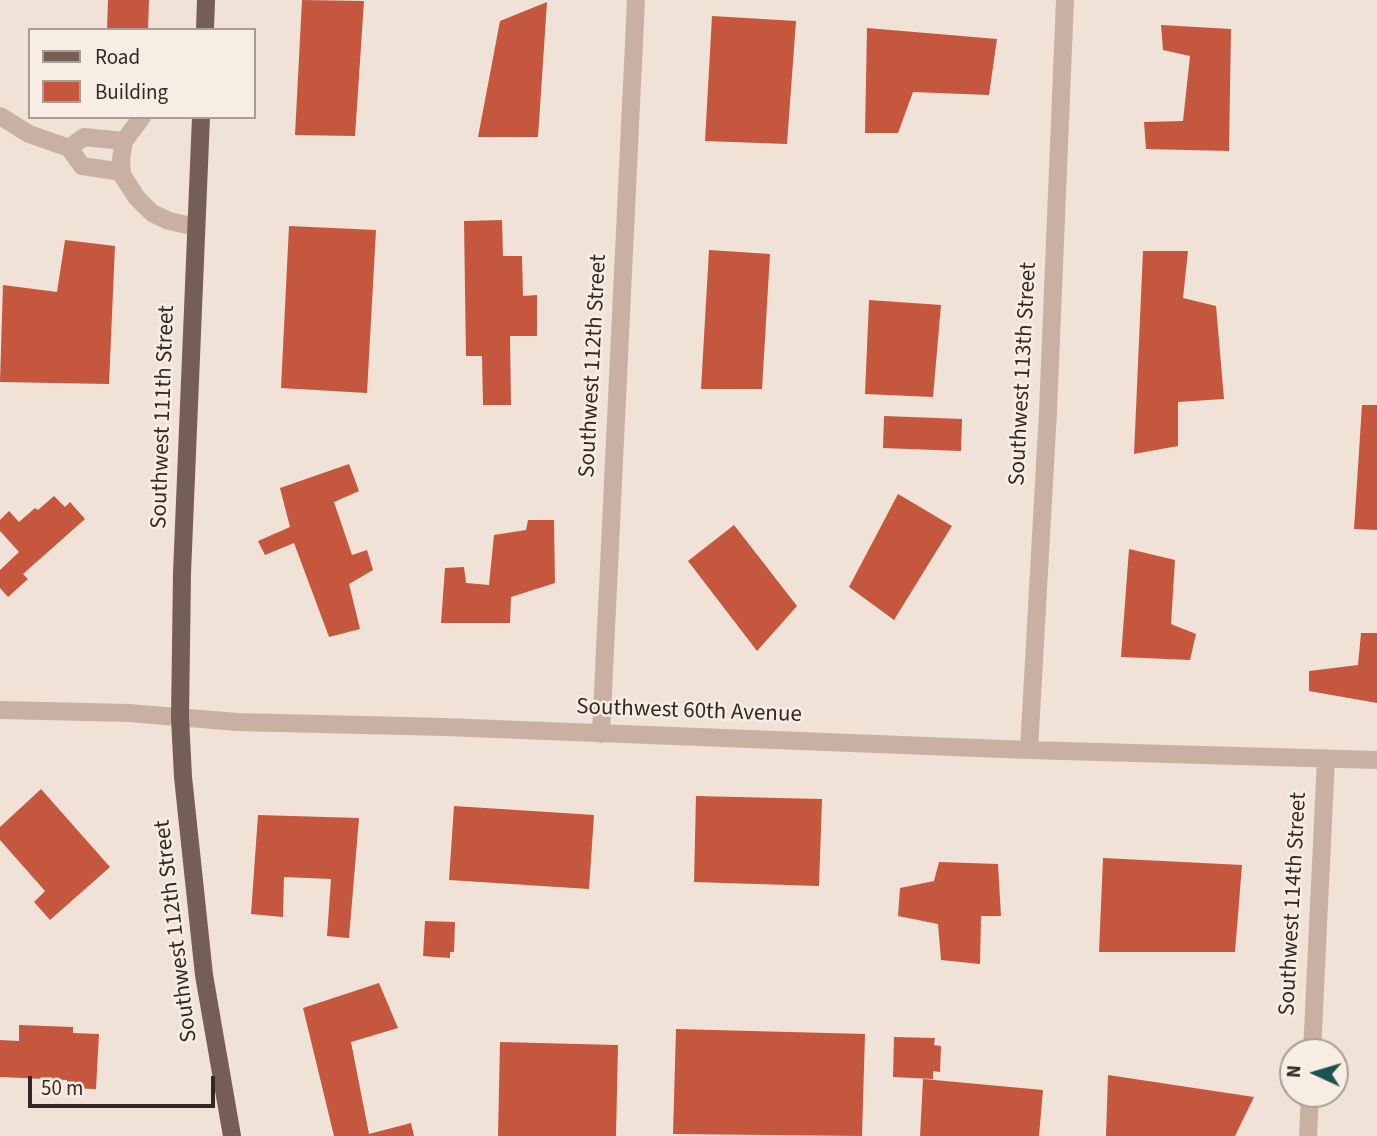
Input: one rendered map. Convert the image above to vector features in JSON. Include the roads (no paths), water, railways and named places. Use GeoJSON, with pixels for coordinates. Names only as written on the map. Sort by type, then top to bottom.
{"type":"FeatureCollection","features":[{"type":"Feature","properties":{"kind":"main road"},"geometry":{"type":"LineString","coordinates":[[205,28],[206,0]]}},
{"type":"Feature","properties":{"kind":"main road","name":"Southwest 111th Street"},"geometry":{"type":"LineString","coordinates":[[180,718],[182,573],[201,119]]}},
{"type":"Feature","properties":{"kind":"main road","name":"Southwest 112th Street"},"geometry":{"type":"LineString","coordinates":[[180,718],[183,777],[201,952],[232,1136]]}},
{"type":"Feature","properties":{"kind":"street","name":"Southwest 112th Street"},"geometry":{"type":"LineString","coordinates":[[601,734],[636,0]]}},
{"type":"Feature","properties":{"kind":"street","name":"Southwest 113th Street"},"geometry":{"type":"LineString","coordinates":[[1029,750],[1048,411],[1065,0]]}},
{"type":"Feature","properties":{"kind":"street"},"geometry":{"type":"LineString","coordinates":[[0,116],[29,134],[69,148],[82,166],[122,172]]}},
{"type":"Feature","properties":{"kind":"street"},"geometry":{"type":"LineString","coordinates":[[140,119],[124,141],[122,172],[137,198],[152,213],[169,221],[196,227]]}},
{"type":"Feature","properties":{"kind":"street"},"geometry":{"type":"LineString","coordinates":[[69,148],[84,137],[124,141]]}},
{"type":"Feature","properties":{"kind":"street","name":"Southwest 60th Avenue"},"geometry":{"type":"LineString","coordinates":[[0,710],[129,713],[237,722],[1377,760]]}},
{"type":"Feature","properties":{"kind":"street","name":"Southwest 114th Street"},"geometry":{"type":"LineString","coordinates":[[1313,1038],[1326,758]]}},
{"type":"Feature","properties":{"kind":"street"},"geometry":{"type":"LineString","coordinates":[[1308,1136],[1309,1108]]}}]}
